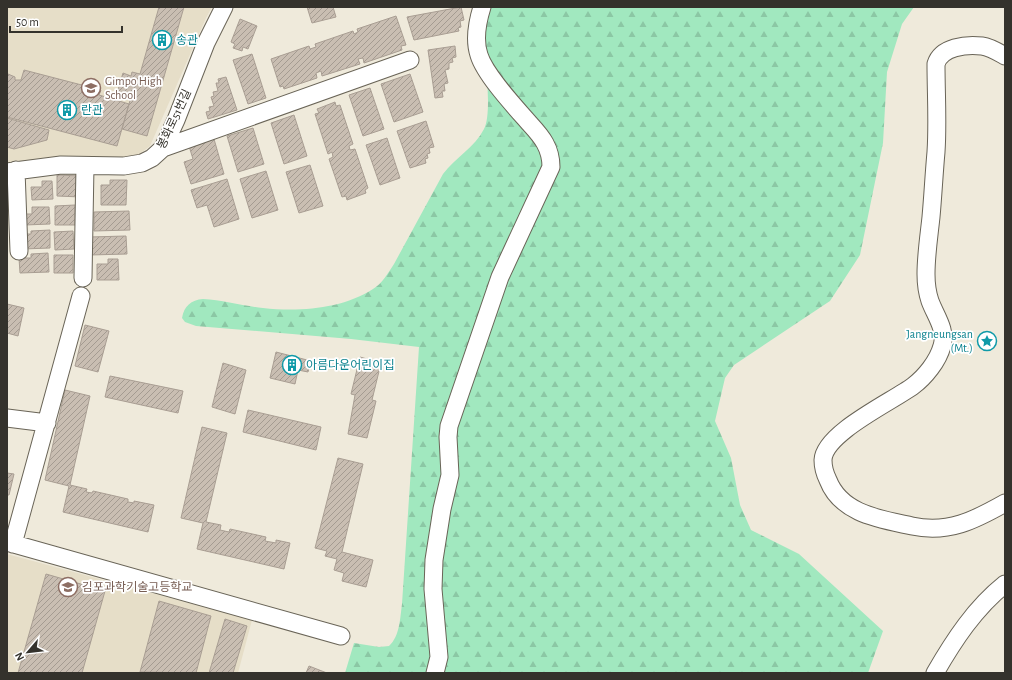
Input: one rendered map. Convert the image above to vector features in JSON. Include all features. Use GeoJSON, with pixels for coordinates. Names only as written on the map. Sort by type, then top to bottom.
{"type":"FeatureCollection","features":[{"type":"Feature","properties":{"kind":"street","name":"봉화로51번길"},"geometry":{"type":"LineString","coordinates":[[12,171],[40,167],[124,166],[142,163],[152,158],[163,148],[206,43],[224,8]]}},
{"type":"Feature","properties":{"kind":"street"},"geometry":{"type":"LineString","coordinates":[[435,673],[439,657],[433,589],[434,560],[442,508],[450,475],[448,437],[449,426],[494,292],[551,167],[551,157],[541,136],[495,81],[481,61],[476,40],[478,8]]}},
{"type":"Feature","properties":{"kind":"street"},"geometry":{"type":"LineString","coordinates":[[1005,56],[992,48],[970,46],[950,49],[943,52],[938,57],[936,64],[936,149],[926,264],[926,285],[930,301],[944,336],[942,346],[933,364],[920,380],[879,406],[834,439],[826,450],[823,459],[825,473],[831,489],[842,502],[857,511],[881,519],[915,527],[949,528],[964,524],[1005,503]]}},
{"type":"Feature","properties":{"kind":"street"},"geometry":{"type":"LineString","coordinates":[[163,148],[410,60]]}},
{"type":"Feature","properties":{"kind":"street"},"geometry":{"type":"LineString","coordinates":[[83,278],[85,166]]}},
{"type":"Feature","properties":{"kind":"street"},"geometry":{"type":"LineString","coordinates":[[12,171],[19,251]]}},
{"type":"Feature","properties":{"kind":"street"},"geometry":{"type":"LineString","coordinates":[[81,296],[47,423],[10,543],[341,636]]}},
{"type":"Feature","properties":{"kind":"street"},"geometry":{"type":"LineString","coordinates":[[7,418],[47,423]]}},
{"type":"Feature","properties":{"kind":"street"},"geometry":{"type":"LineString","coordinates":[[935,673],[972,616],[985,601],[1005,584]]}},
{"type":"Feature","properties":{"kind":"shaded area","name":"Gimpo High School"},"geometry":{"type":"Polygon","coordinates":[[[7,7],[212,7],[150,146],[137,156],[125,158],[7,167],[7,7]]]}},
{"type":"Feature","properties":{"kind":"shaded area","name":"김포과학기술고등학교"},"geometry":{"type":"Polygon","coordinates":[[[7,554],[252,620],[238,673],[7,673],[7,554]]]}},
{"type":"Feature","properties":{"kind":"green space"},"geometry":{"type":"Polygon","coordinates":[[[488,7],[914,7],[902,24],[887,72],[883,143],[860,255],[830,301],[734,365],[725,378],[715,421],[731,458],[740,505],[751,530],[799,554],[883,631],[868,673],[345,673],[354,643],[379,647],[389,646],[393,642],[399,626],[402,604],[419,347],[351,339],[196,326],[185,322],[182,318],[184,310],[189,304],[203,299],[263,308],[291,310],[320,308],[361,296],[373,289],[385,278],[443,174],[470,147],[484,129],[487,121],[488,110],[484,28],[488,7]]]}},
{"type":"Feature","properties":{"kind":"building","name":"송관"},"geometry":{"type":"Polygon","coordinates":[[[159,7],[184,7],[147,136],[122,129],[131,97],[117,93],[123,73],[131,76],[132,72],[140,74],[159,7]]]}},
{"type":"Feature","properties":{"kind":"building"},"geometry":{"type":"Polygon","coordinates":[[[307,7],[333,7],[336,17],[312,23],[307,7]]]}},
{"type":"Feature","properties":{"kind":"building"},"geometry":{"type":"Polygon","coordinates":[[[461,7],[464,20],[460,21],[461,27],[458,28],[459,31],[414,40],[407,17],[461,7]]]}},
{"type":"Feature","properties":{"kind":"building"},"geometry":{"type":"Polygon","coordinates":[[[396,16],[406,45],[401,46],[402,50],[364,63],[363,58],[358,59],[360,64],[322,76],[321,71],[316,73],[317,78],[284,89],[283,86],[280,87],[271,59],[309,46],[310,49],[316,47],[315,44],[353,31],[354,34],[358,32],[357,29],[396,16]]]}},
{"type":"Feature","properties":{"kind":"building"},"geometry":{"type":"Polygon","coordinates":[[[240,19],[257,26],[248,49],[243,47],[242,51],[233,48],[235,44],[231,42],[240,19]]]}},
{"type":"Feature","properties":{"kind":"building"},"geometry":{"type":"Polygon","coordinates":[[[455,46],[456,57],[452,58],[453,62],[449,63],[449,69],[445,70],[448,83],[444,84],[445,91],[442,91],[443,97],[435,98],[428,50],[455,46]]]}},
{"type":"Feature","properties":{"kind":"building"},"geometry":{"type":"Polygon","coordinates":[[[252,54],[266,98],[248,104],[233,60],[252,54]]]}},
{"type":"Feature","properties":{"kind":"building","name":"란관"},"geometry":{"type":"Polygon","coordinates":[[[24,70],[101,90],[99,95],[129,104],[117,146],[7,117],[8,74],[15,77],[15,80],[21,80],[24,70]]]}},
{"type":"Feature","properties":{"kind":"building"},"geometry":{"type":"Polygon","coordinates":[[[410,74],[423,112],[394,122],[381,84],[410,74]]]}},
{"type":"Feature","properties":{"kind":"building"},"geometry":{"type":"Polygon","coordinates":[[[226,77],[237,110],[208,119],[206,112],[210,111],[209,107],[214,106],[211,97],[214,96],[213,92],[218,91],[216,83],[219,83],[218,79],[226,77]]]}},
{"type":"Feature","properties":{"kind":"building"},"geometry":{"type":"Polygon","coordinates":[[[370,88],[384,129],[363,136],[349,95],[370,88]]]}},
{"type":"Feature","properties":{"kind":"building"},"geometry":{"type":"Polygon","coordinates":[[[335,102],[336,106],[340,105],[353,144],[349,146],[350,150],[355,149],[368,188],[365,190],[366,193],[347,200],[346,196],[342,197],[329,159],[333,157],[332,152],[328,154],[315,114],[319,113],[317,109],[335,102]]]}},
{"type":"Feature","properties":{"kind":"building"},"geometry":{"type":"Polygon","coordinates":[[[294,115],[307,156],[284,164],[271,123],[294,115]]]}},
{"type":"Feature","properties":{"kind":"building"},"geometry":{"type":"Polygon","coordinates":[[[7,118],[49,130],[47,140],[14,149],[7,147],[7,118]]]}},
{"type":"Feature","properties":{"kind":"building"},"geometry":{"type":"Polygon","coordinates":[[[426,121],[434,147],[429,148],[430,153],[427,154],[428,158],[425,159],[426,163],[410,168],[397,131],[426,121]]]}},
{"type":"Feature","properties":{"kind":"building"},"geometry":{"type":"Polygon","coordinates":[[[253,128],[264,164],[238,172],[227,136],[253,128]]]}},
{"type":"Feature","properties":{"kind":"building"},"geometry":{"type":"Polygon","coordinates":[[[387,138],[400,178],[380,185],[366,145],[387,138]]]}},
{"type":"Feature","properties":{"kind":"building"},"geometry":{"type":"Polygon","coordinates":[[[214,139],[224,174],[191,184],[184,162],[193,159],[189,146],[214,139]]]}},
{"type":"Feature","properties":{"kind":"building"},"geometry":{"type":"Polygon","coordinates":[[[310,165],[323,206],[299,213],[286,172],[310,165]]]}},
{"type":"Feature","properties":{"kind":"building"},"geometry":{"type":"Polygon","coordinates":[[[266,171],[278,210],[252,218],[240,179],[266,171]]]}},
{"type":"Feature","properties":{"kind":"building"},"geometry":{"type":"Polygon","coordinates":[[[57,175],[81,176],[81,197],[57,196],[57,175]]]}},
{"type":"Feature","properties":{"kind":"building"},"geometry":{"type":"Polygon","coordinates":[[[227,179],[239,219],[214,227],[207,205],[197,208],[191,190],[227,179]]]}},
{"type":"Feature","properties":{"kind":"building"},"geometry":{"type":"Polygon","coordinates":[[[110,180],[127,180],[126,205],[101,205],[101,185],[110,185],[110,180]]]}},
{"type":"Feature","properties":{"kind":"building"},"geometry":{"type":"Polygon","coordinates":[[[42,181],[52,181],[53,199],[32,200],[31,187],[42,187],[42,181]]]}},
{"type":"Feature","properties":{"kind":"building"},"geometry":{"type":"Polygon","coordinates":[[[75,205],[75,225],[55,225],[55,206],[75,205]]]}},
{"type":"Feature","properties":{"kind":"building"},"geometry":{"type":"Polygon","coordinates":[[[32,207],[49,207],[50,224],[25,225],[24,214],[32,214],[32,207]]]}},
{"type":"Feature","properties":{"kind":"building"},"geometry":{"type":"Polygon","coordinates":[[[129,211],[130,230],[94,231],[94,212],[129,211]]]}},
{"type":"Feature","properties":{"kind":"building"},"geometry":{"type":"Polygon","coordinates":[[[50,230],[50,248],[23,249],[23,234],[31,234],[31,231],[50,230]]]}},
{"type":"Feature","properties":{"kind":"building"},"geometry":{"type":"Polygon","coordinates":[[[73,231],[74,249],[55,250],[54,232],[73,231]]]}},
{"type":"Feature","properties":{"kind":"building"},"geometry":{"type":"Polygon","coordinates":[[[126,236],[127,254],[90,255],[89,237],[126,236]]]}},
{"type":"Feature","properties":{"kind":"building"},"geometry":{"type":"Polygon","coordinates":[[[48,253],[49,272],[20,273],[19,258],[31,258],[31,254],[48,253]]]}},
{"type":"Feature","properties":{"kind":"building"},"geometry":{"type":"Polygon","coordinates":[[[54,255],[73,255],[73,273],[54,273],[54,255]]]}},
{"type":"Feature","properties":{"kind":"building"},"geometry":{"type":"Polygon","coordinates":[[[108,259],[118,259],[119,280],[97,280],[97,264],[108,264],[108,259]]]}},
{"type":"Feature","properties":{"kind":"building"},"geometry":{"type":"Polygon","coordinates":[[[7,304],[24,308],[18,336],[7,333],[7,304]]]}},
{"type":"Feature","properties":{"kind":"building"},"geometry":{"type":"Polygon","coordinates":[[[85,325],[109,331],[98,372],[75,366],[85,325]]]}},
{"type":"Feature","properties":{"kind":"building","name":"아름다운어린이집"},"geometry":{"type":"Polygon","coordinates":[[[276,352],[311,361],[308,372],[298,370],[295,384],[270,378],[276,352]]]}},
{"type":"Feature","properties":{"kind":"building"},"geometry":{"type":"Polygon","coordinates":[[[360,357],[381,363],[372,400],[376,401],[367,438],[348,434],[355,395],[351,394],[360,357]]]}},
{"type":"Feature","properties":{"kind":"building"},"geometry":{"type":"Polygon","coordinates":[[[223,363],[246,370],[235,414],[212,407],[223,363]]]}},
{"type":"Feature","properties":{"kind":"building"},"geometry":{"type":"Polygon","coordinates":[[[110,376],[183,391],[178,413],[105,397],[110,376]]]}},
{"type":"Feature","properties":{"kind":"building"},"geometry":{"type":"Polygon","coordinates":[[[65,390],[90,396],[70,485],[87,489],[86,492],[92,493],[93,491],[128,499],[128,502],[134,503],[134,501],[154,505],[148,532],[63,512],[69,486],[45,480],[65,390]]]}},
{"type":"Feature","properties":{"kind":"building"},"geometry":{"type":"Polygon","coordinates":[[[248,410],[321,427],[316,450],[243,432],[248,410]]]}},
{"type":"Feature","properties":{"kind":"building"},"geometry":{"type":"Polygon","coordinates":[[[202,427],[227,433],[206,522],[221,525],[220,530],[229,532],[230,529],[266,537],[265,541],[276,543],[276,540],[290,543],[284,569],[197,549],[203,523],[181,518],[202,427]]]}},
{"type":"Feature","properties":{"kind":"building"},"geometry":{"type":"Polygon","coordinates":[[[338,458],[363,464],[342,552],[373,560],[366,587],[342,581],[344,573],[334,570],[337,559],[325,556],[327,551],[315,548],[338,458]]]}},
{"type":"Feature","properties":{"kind":"building"},"geometry":{"type":"Polygon","coordinates":[[[7,473],[14,474],[9,495],[7,495],[7,473]]]}},
{"type":"Feature","properties":{"kind":"building"},"geometry":{"type":"Polygon","coordinates":[[[46,574],[105,591],[82,673],[18,673],[46,574]]]}},
{"type":"Feature","properties":{"kind":"building"},"geometry":{"type":"Polygon","coordinates":[[[159,601],[211,616],[196,673],[140,672],[159,601]]]}},
{"type":"Feature","properties":{"kind":"building"},"geometry":{"type":"Polygon","coordinates":[[[225,619],[247,626],[233,673],[209,673],[225,619]]]}},
{"type":"Feature","properties":{"kind":"building"},"geometry":{"type":"Polygon","coordinates":[[[309,666],[327,673],[306,673],[309,666]]]}},
{"type":"Feature","properties":{"kind":"place","name":"송관"},"geometry":{"type":"Point","coordinates":[162,40]}},
{"type":"Feature","properties":{"kind":"place","name":"Gimpo High School"},"geometry":{"type":"Point","coordinates":[91,88]}},
{"type":"Feature","properties":{"kind":"place","name":"란관"},"geometry":{"type":"Point","coordinates":[67,110]}},
{"type":"Feature","properties":{"kind":"place","name":"Jangneungsan (Mt.)"},"geometry":{"type":"Point","coordinates":[987,341]}},
{"type":"Feature","properties":{"kind":"place","name":"아름다운어린이집"},"geometry":{"type":"Point","coordinates":[292,365]}},
{"type":"Feature","properties":{"kind":"place","name":"김포과학기술고등학교"},"geometry":{"type":"Point","coordinates":[68,587]}}]}
